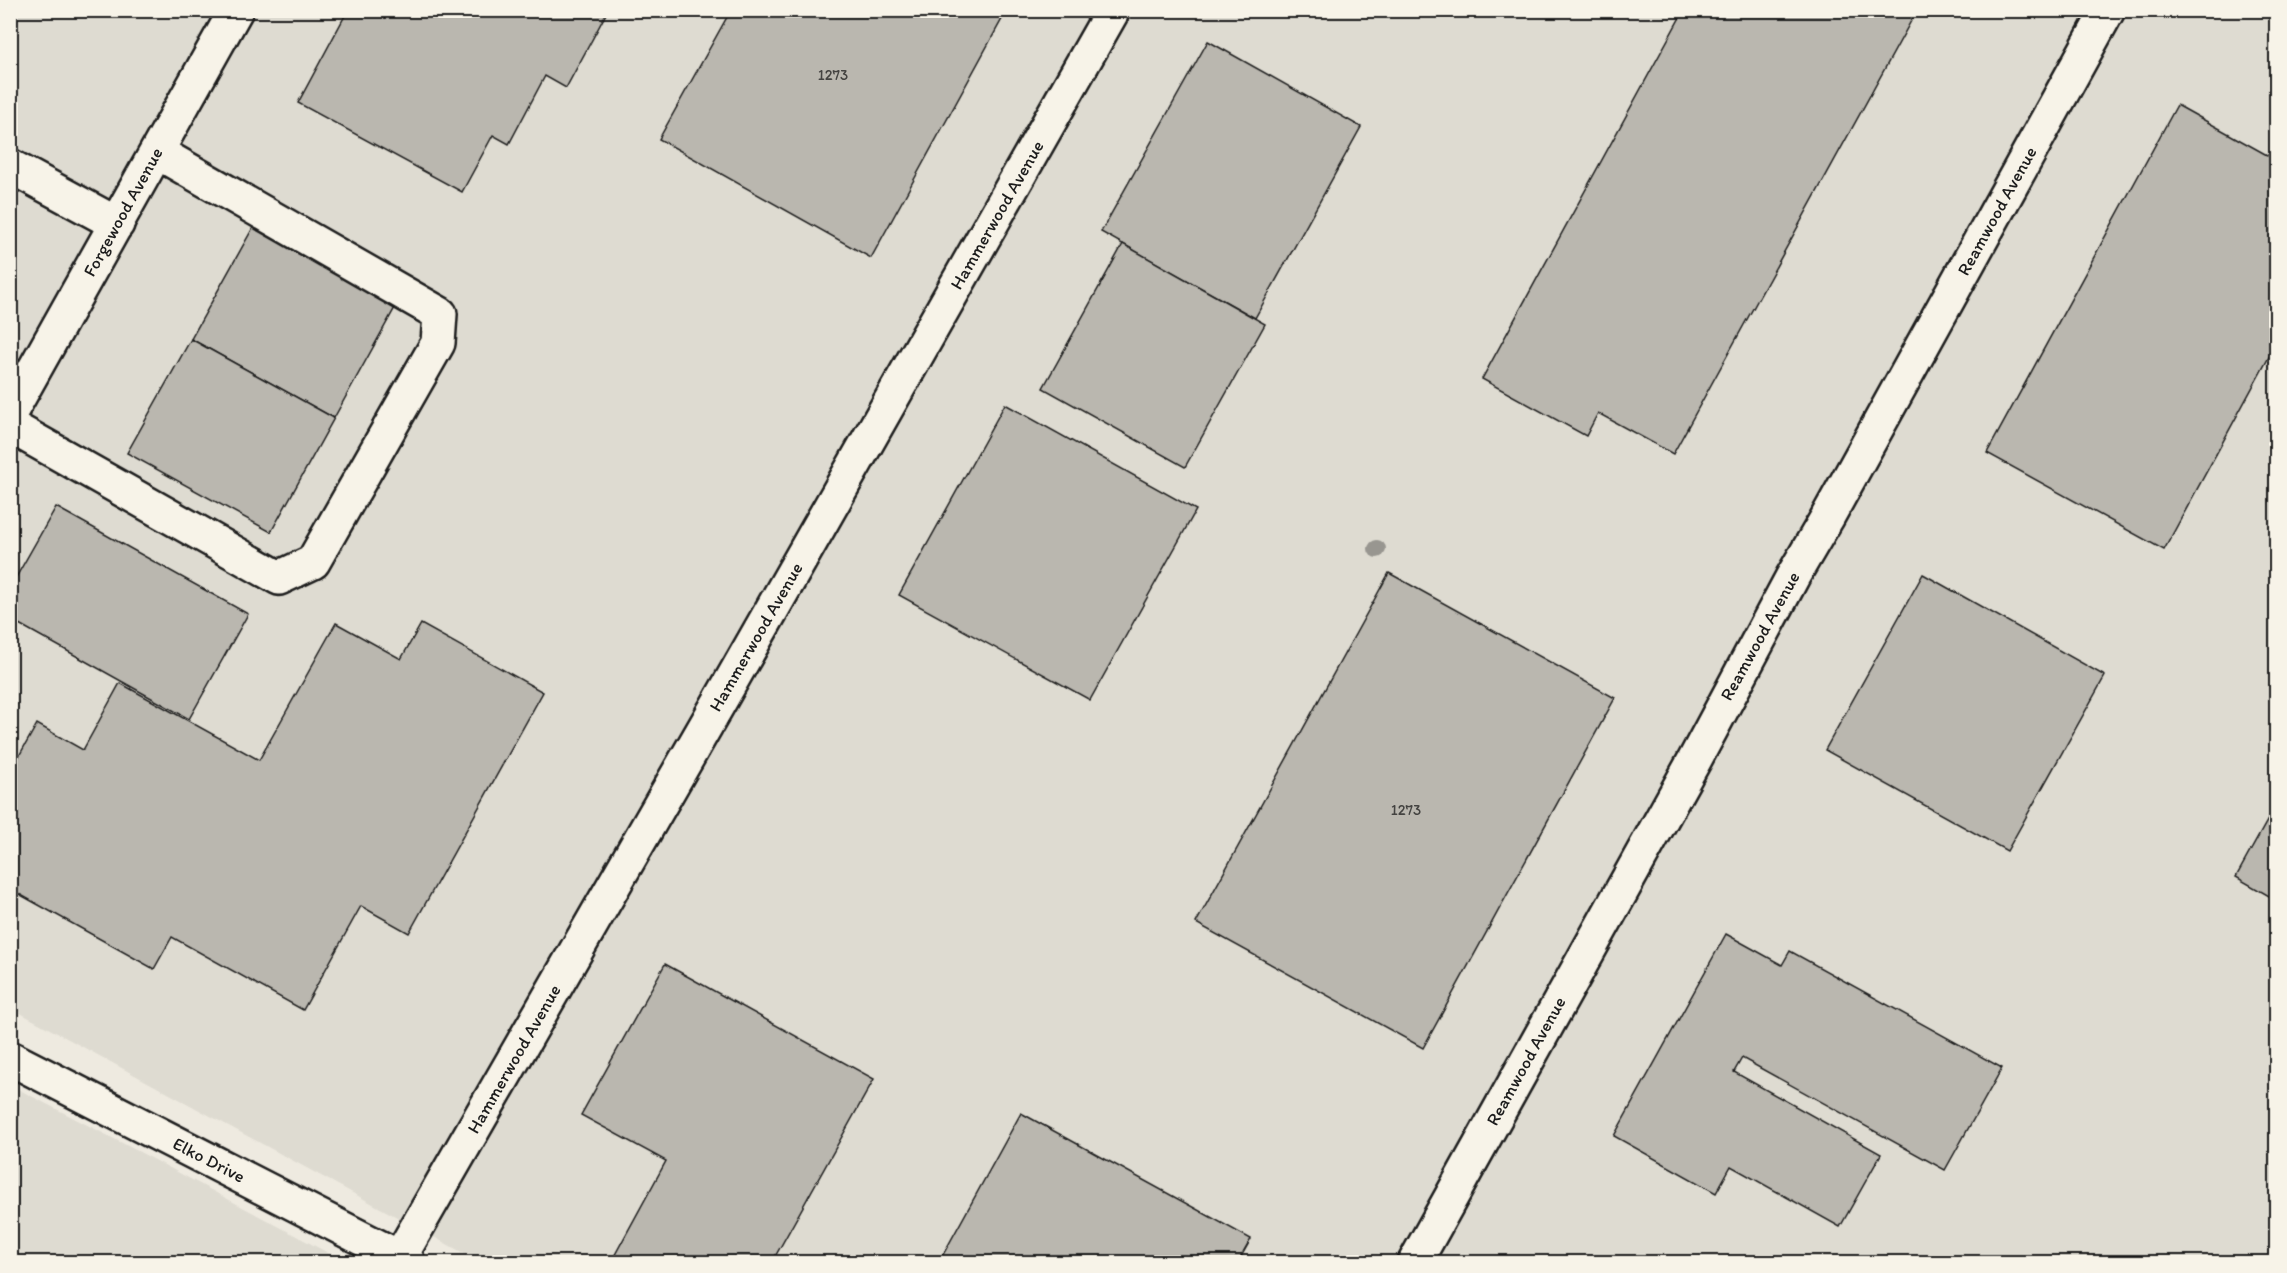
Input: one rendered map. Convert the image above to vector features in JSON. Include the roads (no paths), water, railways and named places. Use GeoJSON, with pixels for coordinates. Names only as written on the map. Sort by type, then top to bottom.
{"type":"FeatureCollection","features":[{"type":"Feature","properties":{"kind":"street","name":"Forgewood Avenue"},"geometry":{"type":"LineString","coordinates":[[10,413],[236,10]]}},
{"type":"Feature","properties":{"kind":"street","name":"Hammerwood Avenue"},"geometry":{"type":"LineString","coordinates":[[402,1261],[1113,10]]}},
{"type":"Feature","properties":{"kind":"street","name":"Reamwood Avenue"},"geometry":{"type":"LineString","coordinates":[[1414,1263],[2108,10]]}},
{"type":"Feature","properties":{"kind":"street"},"geometry":{"type":"LineString","coordinates":[[10,426],[279,578],[314,562],[438,343],[440,314],[157,152]]}},
{"type":"Feature","properties":{"kind":"street"},"geometry":{"type":"LineString","coordinates":[[10,166],[117,224]]}},
{"type":"Feature","properties":{"kind":"street","name":"Elko Drive"},"geometry":{"type":"LineString","coordinates":[[10,1058],[402,1261]]}}]}
